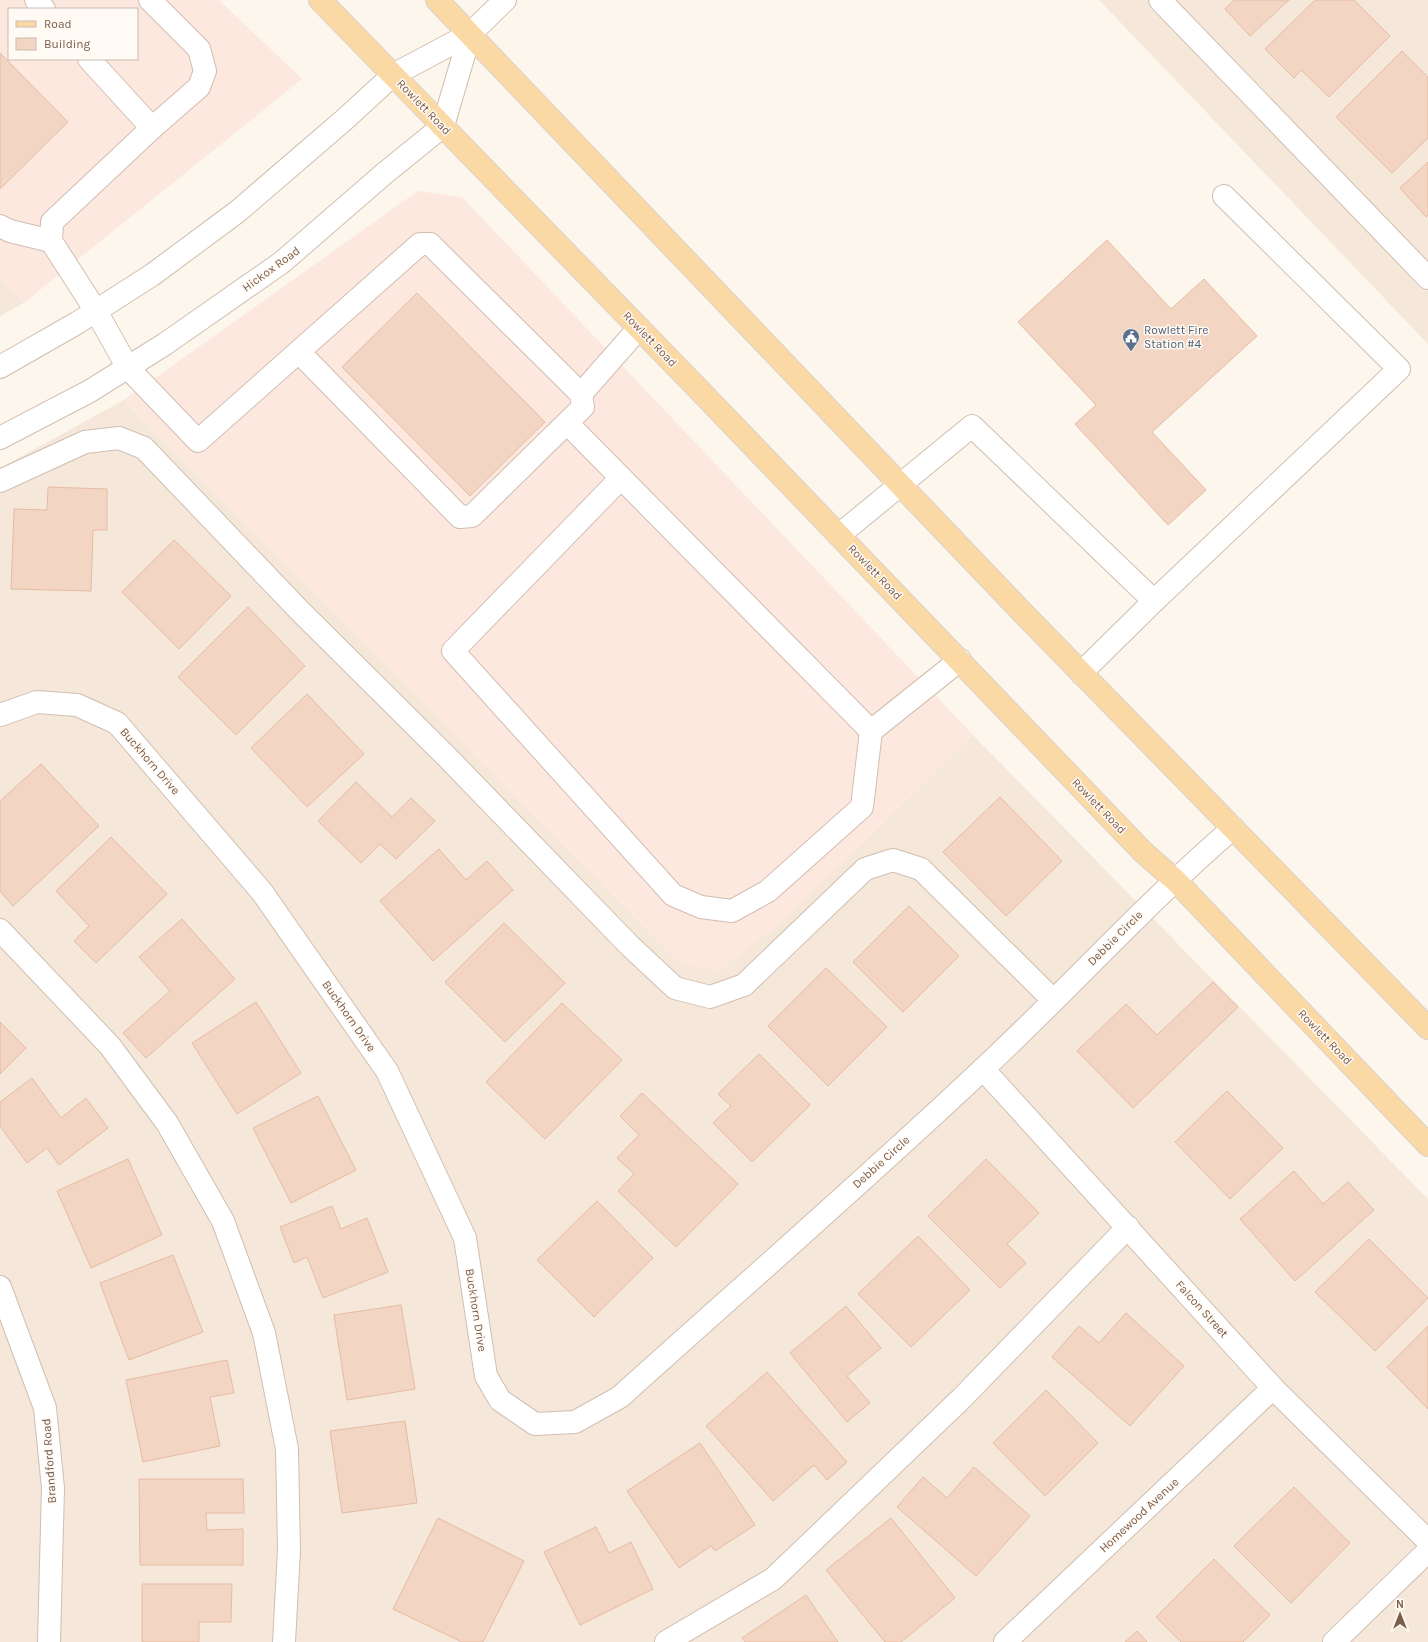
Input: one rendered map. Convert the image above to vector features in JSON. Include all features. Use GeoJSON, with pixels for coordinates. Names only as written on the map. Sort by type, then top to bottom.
{"type":"FeatureCollection","features":[{"type":"Feature","properties":{"kind":"main road","name":"Rowlett Road"},"geometry":{"type":"LineString","coordinates":[[320,0],[960,660],[1143,852],[1175,880],[1428,1145]]}},
{"type":"Feature","properties":{"kind":"main road"},"geometry":{"type":"LineString","coordinates":[[437,0],[1081,673],[1428,1028]]}},
{"type":"Feature","properties":{"kind":"street"},"geometry":{"type":"LineString","coordinates":[[36,0],[43,8]]}},
{"type":"Feature","properties":{"kind":"street"},"geometry":{"type":"LineString","coordinates":[[150,0],[199,49],[205,72],[199,87],[152,128],[52,222],[51,241],[96,311],[128,368],[198,441],[298,352],[420,244],[430,244],[581,394],[583,407],[472,516],[460,517],[298,352]]}},
{"type":"Feature","properties":{"kind":"street"},"geometry":{"type":"LineString","coordinates":[[0,367],[96,311],[152,275],[237,212],[344,120],[393,75],[470,34],[505,0]]}},
{"type":"Feature","properties":{"kind":"street"},"geometry":{"type":"LineString","coordinates":[[1160,0],[1428,278]]}},
{"type":"Feature","properties":{"kind":"street"},"geometry":{"type":"LineString","coordinates":[[443,126],[470,34]]}},
{"type":"Feature","properties":{"kind":"street"},"geometry":{"type":"LineString","coordinates":[[90,60],[152,128]]}},
{"type":"Feature","properties":{"kind":"street","name":"Hickox Road"},"geometry":{"type":"LineString","coordinates":[[0,438],[90,392],[165,344],[281,264],[385,173],[443,126]]}},
{"type":"Feature","properties":{"kind":"street"},"geometry":{"type":"LineString","coordinates":[[1081,673],[1154,601],[1399,369],[1224,196]]}},
{"type":"Feature","properties":{"kind":"street"},"geometry":{"type":"LineString","coordinates":[[0,226],[10,231],[51,241]]}},
{"type":"Feature","properties":{"kind":"street"},"geometry":{"type":"LineString","coordinates":[[581,394],[639,328]]}},
{"type":"Feature","properties":{"kind":"street"},"geometry":{"type":"LineString","coordinates":[[567,423],[871,731]]}},
{"type":"Feature","properties":{"kind":"street"},"geometry":{"type":"LineString","coordinates":[[839,535],[972,426],[1154,601]]}},
{"type":"Feature","properties":{"kind":"street"},"geometry":{"type":"LineString","coordinates":[[0,481],[85,442],[119,438],[144,448],[299,610],[441,751],[629,945],[675,988],[710,998],[744,985],[865,869],[893,860],[921,869],[1053,1000]]}},
{"type":"Feature","properties":{"kind":"street"},"geometry":{"type":"LineString","coordinates":[[621,478],[453,651],[673,895],[701,907],[732,911],[768,891],[862,807],[871,731],[960,660]]}},
{"type":"Feature","properties":{"kind":"street","name":"Buckhorn Drive"},"geometry":{"type":"LineString","coordinates":[[0,715],[37,702],[77,705],[117,723],[262,892],[387,1070],[465,1238],[486,1376],[500,1400]]}},
{"type":"Feature","properties":{"kind":"street","name":"Debbie Circle"},"geometry":{"type":"LineString","coordinates":[[500,1400],[534,1424],[575,1422],[620,1397],[983,1069],[1175,880],[1233,828]]}},
{"type":"Feature","properties":{"kind":"street"},"geometry":{"type":"LineString","coordinates":[[0,930],[110,1046],[167,1123],[223,1221],[264,1333],[287,1449],[289,1550],[284,1642]]}},
{"type":"Feature","properties":{"kind":"street","name":"Falcon Street"},"geometry":{"type":"LineString","coordinates":[[983,1069],[1274,1388],[1428,1541]]}},
{"type":"Feature","properties":{"kind":"street"},"geometry":{"type":"LineString","coordinates":[[666,1642],[773,1578],[962,1398],[1128,1227]]}},
{"type":"Feature","properties":{"kind":"street","name":"Brandford Road"},"geometry":{"type":"LineString","coordinates":[[0,1287],[45,1408],[53,1488],[49,1642]]}},
{"type":"Feature","properties":{"kind":"street","name":"Homewood Avenue"},"geometry":{"type":"LineString","coordinates":[[1005,1642],[1274,1388]]}},
{"type":"Feature","properties":{"kind":"street"},"geometry":{"type":"LineString","coordinates":[[1334,1642],[1428,1550]]}},
{"type":"Feature","properties":{"kind":"shaded area"},"geometry":{"type":"Polygon","coordinates":[[[0,0],[219,0],[302,79],[24,303],[0,277],[0,0]]]}},
{"type":"Feature","properties":{"kind":"shaded area"},"geometry":{"type":"Polygon","coordinates":[[[1099,0],[1428,0],[1428,344],[1099,0]]]}},
{"type":"Feature","properties":{"kind":"shaded area"},"geometry":{"type":"Polygon","coordinates":[[[418,191],[462,197],[973,735],[777,926],[720,970],[682,965],[124,400],[418,191]]]}},
{"type":"Feature","properties":{"kind":"shaded area"},"geometry":{"type":"Polygon","coordinates":[[[0,277],[24,303],[0,316],[0,277]]]}},
{"type":"Feature","properties":{"kind":"shaded area"},"geometry":{"type":"Polygon","coordinates":[[[124,400],[682,965],[777,926],[973,735],[1428,1199],[1428,1642],[0,1642],[0,468],[124,400]]]}},
{"type":"Feature","properties":{"kind":"building"},"geometry":{"type":"Polygon","coordinates":[[[1234,0],[1289,0],[1250,36],[1225,9],[1234,0]]]}},
{"type":"Feature","properties":{"kind":"building"},"geometry":{"type":"Polygon","coordinates":[[[1315,0],[1354,0],[1390,36],[1329,97],[1301,70],[1294,78],[1265,49],[1315,0]]]}},
{"type":"Feature","properties":{"kind":"building"},"geometry":{"type":"Polygon","coordinates":[[[1402,51],[1428,77],[1428,138],[1392,173],[1336,117],[1402,51]]]}},
{"type":"Feature","properties":{"kind":"building"},"geometry":{"type":"Polygon","coordinates":[[[0,53],[68,122],[0,189],[0,53]]]}},
{"type":"Feature","properties":{"kind":"building"},"geometry":{"type":"Polygon","coordinates":[[[1428,162],[1428,215],[1426,217],[1400,188],[1428,162]]]}},
{"type":"Feature","properties":{"kind":"building"},"geometry":{"type":"Polygon","coordinates":[[[1107,240],[1171,309],[1204,279],[1257,336],[1152,432],[1206,490],[1168,525],[1075,424],[1096,405],[1018,322],[1107,240]]]}},
{"type":"Feature","properties":{"kind":"building"},"geometry":{"type":"Polygon","coordinates":[[[417,293],[545,422],[470,496],[342,367],[417,293]]]}},
{"type":"Feature","properties":{"kind":"building"},"geometry":{"type":"Polygon","coordinates":[[[48,487],[107,489],[107,530],[93,530],[91,591],[11,589],[14,509],[47,510],[48,487]]]}},
{"type":"Feature","properties":{"kind":"building"},"geometry":{"type":"Polygon","coordinates":[[[174,540],[231,596],[179,649],[122,592],[174,540]]]}},
{"type":"Feature","properties":{"kind":"building"},"geometry":{"type":"Polygon","coordinates":[[[248,607],[305,666],[236,735],[178,677],[248,607]]]}},
{"type":"Feature","properties":{"kind":"building"},"geometry":{"type":"Polygon","coordinates":[[[307,694],[364,754],[307,807],[251,748],[307,694]]]}},
{"type":"Feature","properties":{"kind":"building"},"geometry":{"type":"Polygon","coordinates":[[[41,764],[99,826],[13,906],[0,891],[0,801],[41,764]]]}},
{"type":"Feature","properties":{"kind":"building"},"geometry":{"type":"Polygon","coordinates":[[[356,782],[392,817],[411,798],[435,821],[396,859],[380,844],[361,863],[318,821],[356,782]]]}},
{"type":"Feature","properties":{"kind":"building"},"geometry":{"type":"Polygon","coordinates":[[[1000,797],[1062,861],[1006,916],[943,852],[1000,797]]]}},
{"type":"Feature","properties":{"kind":"building"},"geometry":{"type":"Polygon","coordinates":[[[111,837],[167,894],[96,963],[74,941],[89,926],[56,891],[111,837]]]}},
{"type":"Feature","properties":{"kind":"building"},"geometry":{"type":"Polygon","coordinates":[[[439,849],[466,880],[487,861],[513,890],[433,961],[380,901],[439,849]]]}},
{"type":"Feature","properties":{"kind":"building"},"geometry":{"type":"Polygon","coordinates":[[[909,906],[959,956],[903,1012],[853,962],[909,906]]]}},
{"type":"Feature","properties":{"kind":"building"},"geometry":{"type":"Polygon","coordinates":[[[182,919],[235,979],[146,1058],[123,1033],[170,991],[139,957],[182,919]]]}},
{"type":"Feature","properties":{"kind":"building"},"geometry":{"type":"Polygon","coordinates":[[[504,923],[565,983],[505,1042],[445,982],[504,923]]]}},
{"type":"Feature","properties":{"kind":"building"},"geometry":{"type":"Polygon","coordinates":[[[826,968],[887,1027],[828,1086],[768,1026],[826,968]]]}},
{"type":"Feature","properties":{"kind":"building"},"geometry":{"type":"Polygon","coordinates":[[[1213,982],[1238,1007],[1133,1108],[1077,1051],[1126,1004],[1157,1035],[1213,982]]]}},
{"type":"Feature","properties":{"kind":"building"},"geometry":{"type":"Polygon","coordinates":[[[256,1002],[301,1073],[237,1114],[192,1043],[256,1002]]]}},
{"type":"Feature","properties":{"kind":"building"},"geometry":{"type":"Polygon","coordinates":[[[562,1003],[622,1060],[545,1139],[486,1082],[562,1003]]]}},
{"type":"Feature","properties":{"kind":"building"},"geometry":{"type":"Polygon","coordinates":[[[0,1022],[26,1048],[0,1074],[0,1022]]]}},
{"type":"Feature","properties":{"kind":"building"},"geometry":{"type":"Polygon","coordinates":[[[759,1054],[810,1105],[752,1162],[713,1123],[731,1106],[718,1094],[759,1054]]]}},
{"type":"Feature","properties":{"kind":"building"},"geometry":{"type":"Polygon","coordinates":[[[32,1078],[61,1118],[86,1098],[108,1128],[59,1165],[47,1148],[27,1163],[0,1126],[0,1102],[32,1078]]]}},
{"type":"Feature","properties":{"kind":"building"},"geometry":{"type":"Polygon","coordinates":[[[1227,1091],[1283,1148],[1230,1199],[1175,1142],[1227,1091]]]}},
{"type":"Feature","properties":{"kind":"building"},"geometry":{"type":"Polygon","coordinates":[[[642,1093],[738,1184],[676,1247],[618,1191],[634,1174],[617,1158],[639,1135],[620,1116],[642,1093]]]}},
{"type":"Feature","properties":{"kind":"building"},"geometry":{"type":"Polygon","coordinates":[[[318,1096],[356,1170],[291,1203],[253,1128],[318,1096]]]}},
{"type":"Feature","properties":{"kind":"building"},"geometry":{"type":"Polygon","coordinates":[[[128,1159],[162,1235],[91,1268],[57,1191],[128,1159]]]}},
{"type":"Feature","properties":{"kind":"building"},"geometry":{"type":"Polygon","coordinates":[[[986,1159],[1039,1213],[1007,1244],[1026,1263],[1000,1288],[928,1216],[986,1159]]]}},
{"type":"Feature","properties":{"kind":"building"},"geometry":{"type":"Polygon","coordinates":[[[1294,1171],[1323,1204],[1348,1182],[1374,1210],[1295,1281],[1240,1219],[1294,1171]]]}},
{"type":"Feature","properties":{"kind":"building"},"geometry":{"type":"Polygon","coordinates":[[[597,1201],[653,1258],[594,1317],[537,1260],[597,1201]]]}},
{"type":"Feature","properties":{"kind":"building"},"geometry":{"type":"Polygon","coordinates":[[[332,1206],[341,1229],[367,1218],[388,1272],[323,1298],[307,1257],[294,1263],[280,1227],[332,1206]]]}},
{"type":"Feature","properties":{"kind":"building"},"geometry":{"type":"Polygon","coordinates":[[[918,1236],[970,1290],[911,1347],[858,1294],[918,1236]]]}},
{"type":"Feature","properties":{"kind":"building"},"geometry":{"type":"Polygon","coordinates":[[[1369,1239],[1428,1298],[1375,1351],[1315,1292],[1369,1239]]]}},
{"type":"Feature","properties":{"kind":"building"},"geometry":{"type":"Polygon","coordinates":[[[173,1255],[203,1332],[129,1360],[100,1283],[173,1255]]]}},
{"type":"Feature","properties":{"kind":"building"},"geometry":{"type":"Polygon","coordinates":[[[401,1305],[415,1389],[347,1400],[334,1315],[401,1305]]]}},
{"type":"Feature","properties":{"kind":"building"},"geometry":{"type":"Polygon","coordinates":[[[846,1306],[881,1348],[847,1376],[870,1403],[847,1422],[790,1353],[846,1306]]]}},
{"type":"Feature","properties":{"kind":"building"},"geometry":{"type":"Polygon","coordinates":[[[1126,1313],[1184,1366],[1130,1426],[1052,1357],[1079,1326],[1099,1343],[1126,1313]]]}},
{"type":"Feature","properties":{"kind":"building"},"geometry":{"type":"Polygon","coordinates":[[[1428,1326],[1428,1409],[1387,1367],[1428,1326]]]}},
{"type":"Feature","properties":{"kind":"building"},"geometry":{"type":"Polygon","coordinates":[[[227,1360],[234,1393],[210,1397],[220,1446],[143,1462],[126,1380],[227,1360]]]}},
{"type":"Feature","properties":{"kind":"building"},"geometry":{"type":"Polygon","coordinates":[[[767,1372],[847,1462],[827,1480],[814,1465],[773,1501],[706,1426],[767,1372]]]}},
{"type":"Feature","properties":{"kind":"building"},"geometry":{"type":"Polygon","coordinates":[[[1046,1390],[1098,1443],[1045,1496],[993,1443],[1046,1390]]]}},
{"type":"Feature","properties":{"kind":"building"},"geometry":{"type":"Polygon","coordinates":[[[405,1421],[417,1503],[342,1513],[330,1431],[405,1421]]]}},
{"type":"Feature","properties":{"kind":"building"},"geometry":{"type":"Polygon","coordinates":[[[700,1443],[755,1525],[715,1551],[711,1546],[679,1568],[627,1491],[700,1443]]]}},
{"type":"Feature","properties":{"kind":"building"},"geometry":{"type":"Polygon","coordinates":[[[974,1467],[1030,1516],[976,1576],[897,1507],[923,1477],[947,1498],[974,1467]]]}},
{"type":"Feature","properties":{"kind":"building"},"geometry":{"type":"Polygon","coordinates":[[[139,1479],[243,1479],[244,1513],[206,1513],[207,1530],[243,1529],[243,1565],[140,1565],[139,1479]]]}},
{"type":"Feature","properties":{"kind":"building"},"geometry":{"type":"Polygon","coordinates":[[[1294,1487],[1350,1543],[1291,1603],[1234,1546],[1294,1487]]]}},
{"type":"Feature","properties":{"kind":"building"},"geometry":{"type":"Polygon","coordinates":[[[438,1518],[524,1561],[483,1642],[462,1642],[393,1609],[438,1518]]]}},
{"type":"Feature","properties":{"kind":"building"},"geometry":{"type":"Polygon","coordinates":[[[891,1518],[955,1598],[901,1642],[885,1642],[826,1570],[891,1518]]]}},
{"type":"Feature","properties":{"kind":"building"},"geometry":{"type":"Polygon","coordinates":[[[596,1527],[609,1553],[631,1542],[653,1589],[580,1625],[544,1552],[596,1527]]]}},
{"type":"Feature","properties":{"kind":"building"},"geometry":{"type":"Polygon","coordinates":[[[1214,1559],[1270,1615],[1243,1642],[1181,1642],[1156,1617],[1214,1559]]]}},
{"type":"Feature","properties":{"kind":"building"},"geometry":{"type":"Polygon","coordinates":[[[142,1584],[232,1584],[231,1622],[199,1622],[199,1642],[142,1642],[142,1584]]]}},
{"type":"Feature","properties":{"kind":"building"},"geometry":{"type":"Polygon","coordinates":[[[806,1595],[838,1642],[745,1642],[742,1638],[806,1595]]]}},
{"type":"Feature","properties":{"kind":"building"},"geometry":{"type":"Polygon","coordinates":[[[1137,1631],[1147,1642],[1125,1642],[1137,1631]]]}},
{"type":"Feature","properties":{"kind":"place","name":"Rowlett Fire Station #4"},"geometry":{"type":"Point","coordinates":[1131,352]}}]}
